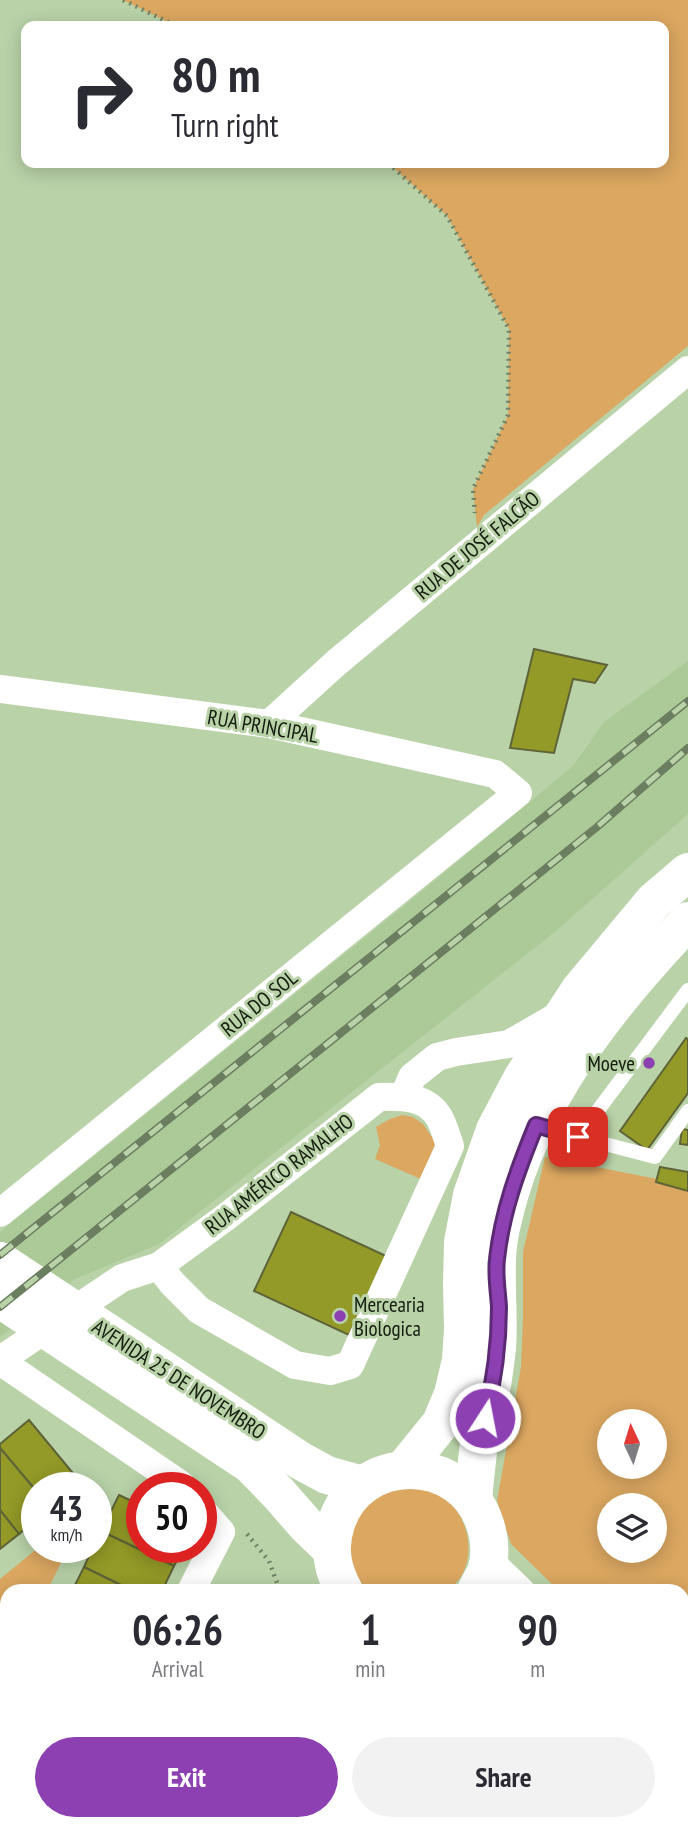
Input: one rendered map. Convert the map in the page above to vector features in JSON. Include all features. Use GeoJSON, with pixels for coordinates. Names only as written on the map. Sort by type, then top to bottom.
{"type":"FeatureCollection","features":[{"type":"Feature","properties":{"kind":"main road"},"geometry":{"type":"LineString","coordinates":[[403,1470],[441,1423],[453,1394],[461,1360],[463,1242],[472,1195],[495,1130],[523,1077],[579,991],[654,901],[688,872]]}},
{"type":"Feature","properties":{"kind":"main road"},"geometry":{"type":"LineString","coordinates":[[473,1500],[497,1348],[497,1261],[504,1216],[515,1175],[536,1125],[603,1018],[688,920]]}},
{"type":"Feature","properties":{"kind":"main road","name":"AVENIDA 25 DE NOVEMBRO"},"geometry":{"type":"LineString","coordinates":[[0,1261],[260,1452],[279,1494],[307,1526],[336,1577]]}},
{"type":"Feature","properties":{"kind":"main road","name":"AVENIDA 25 DE NOVEMBRO"},"geometry":{"type":"LineString","coordinates":[[0,1299],[260,1452],[301,1461],[327,1475],[363,1485]]}},
{"type":"Feature","properties":{"kind":"main road"},"geometry":{"type":"LineString","coordinates":[[336,1577],[333,1533],[338,1515],[349,1499],[375,1477],[389,1472],[419,1470],[435,1473],[462,1488],[482,1516],[488,1534],[489,1553],[486,1571],[480,1584]]}},
{"type":"Feature","properties":{"kind":"street","name":"RUA DE JOSÉ FALCÃO"},"geometry":{"type":"LineString","coordinates":[[269,724],[336,663],[688,370]]}},
{"type":"Feature","properties":{"kind":"street","name":"RUA PRINCIPAL"},"geometry":{"type":"LineString","coordinates":[[0,689],[269,724],[495,774],[518,793]]}},
{"type":"Feature","properties":{"kind":"street","name":"RUA DO SOL"},"geometry":{"type":"LineString","coordinates":[[0,1213],[518,793]]}},
{"type":"Feature","properties":{"kind":"street"},"geometry":{"type":"LineString","coordinates":[[472,1195],[439,1116],[424,1102],[404,1096],[412,1077],[437,1057],[509,1044],[565,1011]]}},
{"type":"Feature","properties":{"kind":"street","name":"RUA AMÉRICO RAMALHO"},"geometry":{"type":"LineString","coordinates":[[0,1361],[122,1278],[159,1266],[379,1097],[404,1096]]}},
{"type":"Feature","properties":{"kind":"street"},"geometry":{"type":"LineString","coordinates":[[159,1266],[199,1310],[295,1365],[330,1371],[350,1365],[450,1146]]}},
{"type":"Feature","properties":{"kind":"street"},"geometry":{"type":"LineString","coordinates":[[0,1361],[160,1472]]}},
{"type":"Feature","properties":{"kind":"street"},"geometry":{"type":"LineString","coordinates":[[195,1584],[221,1532],[217,1527]]}},
{"type":"Feature","properties":{"kind":"street"},"geometry":{"type":"LineString","coordinates":[[489,1553],[498,1569],[514,1584]]}},
{"type":"Feature","properties":{"kind":"lane"},"geometry":{"type":"LineString","coordinates":[[578,1137],[688,990]]}},
{"type":"Feature","properties":{"kind":"lane"},"geometry":{"type":"LineString","coordinates":[[536,1125],[655,1157],[688,1111]]}},
{"type":"Feature","properties":{"kind":"path"},"geometry":{"type":"LineString","coordinates":[[123,0],[166,21]]}},
{"type":"Feature","properties":{"kind":"path"},"geometry":{"type":"LineString","coordinates":[[394,168],[447,216],[509,329],[508,415],[473,489],[477,527],[482,541]]}},
{"type":"Feature","properties":{"kind":"path"},"geometry":{"type":"LineString","coordinates":[[221,1532],[238,1524],[269,1561],[277,1584]]}},
{"type":"Feature","properties":{"kind":"shaded area"},"geometry":{"type":"Polygon","coordinates":[[[123,0],[688,0],[688,346],[484,515],[477,527],[473,489],[508,415],[509,329],[447,216],[394,168],[669,168],[669,21],[166,21],[123,0]]]}},
{"type":"Feature","properties":{"kind":"shaded area"},"geometry":{"type":"Polygon","coordinates":[[[688,661],[688,814],[556,931],[159,1244],[75,1279],[0,1337],[0,1232],[419,894],[573,766],[604,722],[688,661]]]}},
{"type":"Feature","properties":{"kind":"shaded area"},"geometry":{"type":"Polygon","coordinates":[[[402,1115],[413,1117],[423,1124],[436,1143],[436,1157],[423,1180],[375,1159],[380,1145],[376,1127],[402,1115]]]}},
{"type":"Feature","properties":{"kind":"shaded area"},"geometry":{"type":"Polygon","coordinates":[[[545,1157],[688,1185],[688,1584],[552,1584],[511,1544],[497,1501],[521,1367],[523,1252],[545,1157]]]}},
{"type":"Feature","properties":{"kind":"shaded area"},"geometry":{"type":"Polygon","coordinates":[[[412,1487],[429,1491],[448,1501],[456,1509],[466,1529],[468,1551],[463,1573],[455,1584],[363,1584],[358,1579],[349,1550],[356,1520],[364,1507],[376,1496],[390,1489],[412,1487]]]}},
{"type":"Feature","properties":{"kind":"shaded area"},"geometry":{"type":"Polygon","coordinates":[[[21,1562],[61,1563],[50,1584],[0,1584],[0,1579],[21,1562]]]}},
{"type":"Feature","properties":{"kind":"building"},"geometry":{"type":"Polygon","coordinates":[[[534,649],[607,665],[595,683],[573,679],[554,753],[510,748],[534,649]]]}},
{"type":"Feature","properties":{"kind":"building"},"geometry":{"type":"Polygon","coordinates":[[[686,1038],[688,1093],[647,1150],[620,1131],[686,1038]]]}},
{"type":"Feature","properties":{"kind":"building"},"geometry":{"type":"Polygon","coordinates":[[[682,1129],[688,1130],[688,1145],[680,1144],[682,1129]]]}},
{"type":"Feature","properties":{"kind":"building"},"geometry":{"type":"Polygon","coordinates":[[[660,1167],[688,1172],[688,1191],[656,1182],[660,1167]]]}},
{"type":"Feature","properties":{"kind":"building"},"geometry":{"type":"Polygon","coordinates":[[[291,1212],[386,1256],[349,1335],[254,1291],[291,1212]]]}},
{"type":"Feature","properties":{"kind":"building"},"geometry":{"type":"Polygon","coordinates":[[[29,1420],[72,1472],[21,1473],[0,1448],[0,1444],[29,1420]]]}},
{"type":"Feature","properties":{"kind":"building"},"geometry":{"type":"Polygon","coordinates":[[[0,1448],[21,1473],[21,1532],[19,1534],[0,1510],[0,1448]]]}},
{"type":"Feature","properties":{"kind":"building"},"geometry":{"type":"Polygon","coordinates":[[[119,1495],[126,1498],[126,1543],[112,1536],[112,1509],[119,1495]]]}},
{"type":"Feature","properties":{"kind":"building"},"geometry":{"type":"Polygon","coordinates":[[[0,1510],[19,1534],[0,1549],[0,1510]]]}},
{"type":"Feature","properties":{"kind":"building"},"geometry":{"type":"Polygon","coordinates":[[[112,1536],[126,1543],[126,1563],[168,1563],[174,1566],[165,1584],[119,1584],[84,1567],[86,1563],[112,1563],[112,1536]]]}},
{"type":"Feature","properties":{"kind":"building"},"geometry":{"type":"Polygon","coordinates":[[[84,1567],[119,1584],[76,1584],[84,1567]]]}},
{"type":"Feature","properties":{"kind":"railway"},"geometry":{"type":"LineString","coordinates":[[0,1255],[688,701]]}},
{"type":"Feature","properties":{"kind":"railway"},"geometry":{"type":"LineString","coordinates":[[0,1307],[597,827],[688,748]]}},
{"type":"Feature","properties":{"kind":"place","name":"Moeve"},"geometry":{"type":"Point","coordinates":[649,1063]}},
{"type":"Feature","properties":{"kind":"place","name":"Mercearia Biologica"},"geometry":{"type":"Point","coordinates":[340,1316]}},
{"type":"Feature","properties":{"kind":"route"},"geometry":{"type":"LineString","coordinates":[[485,1418],[497,1348],[497,1261],[504,1216],[515,1175],[536,1125],[578,1137]]}}]}
